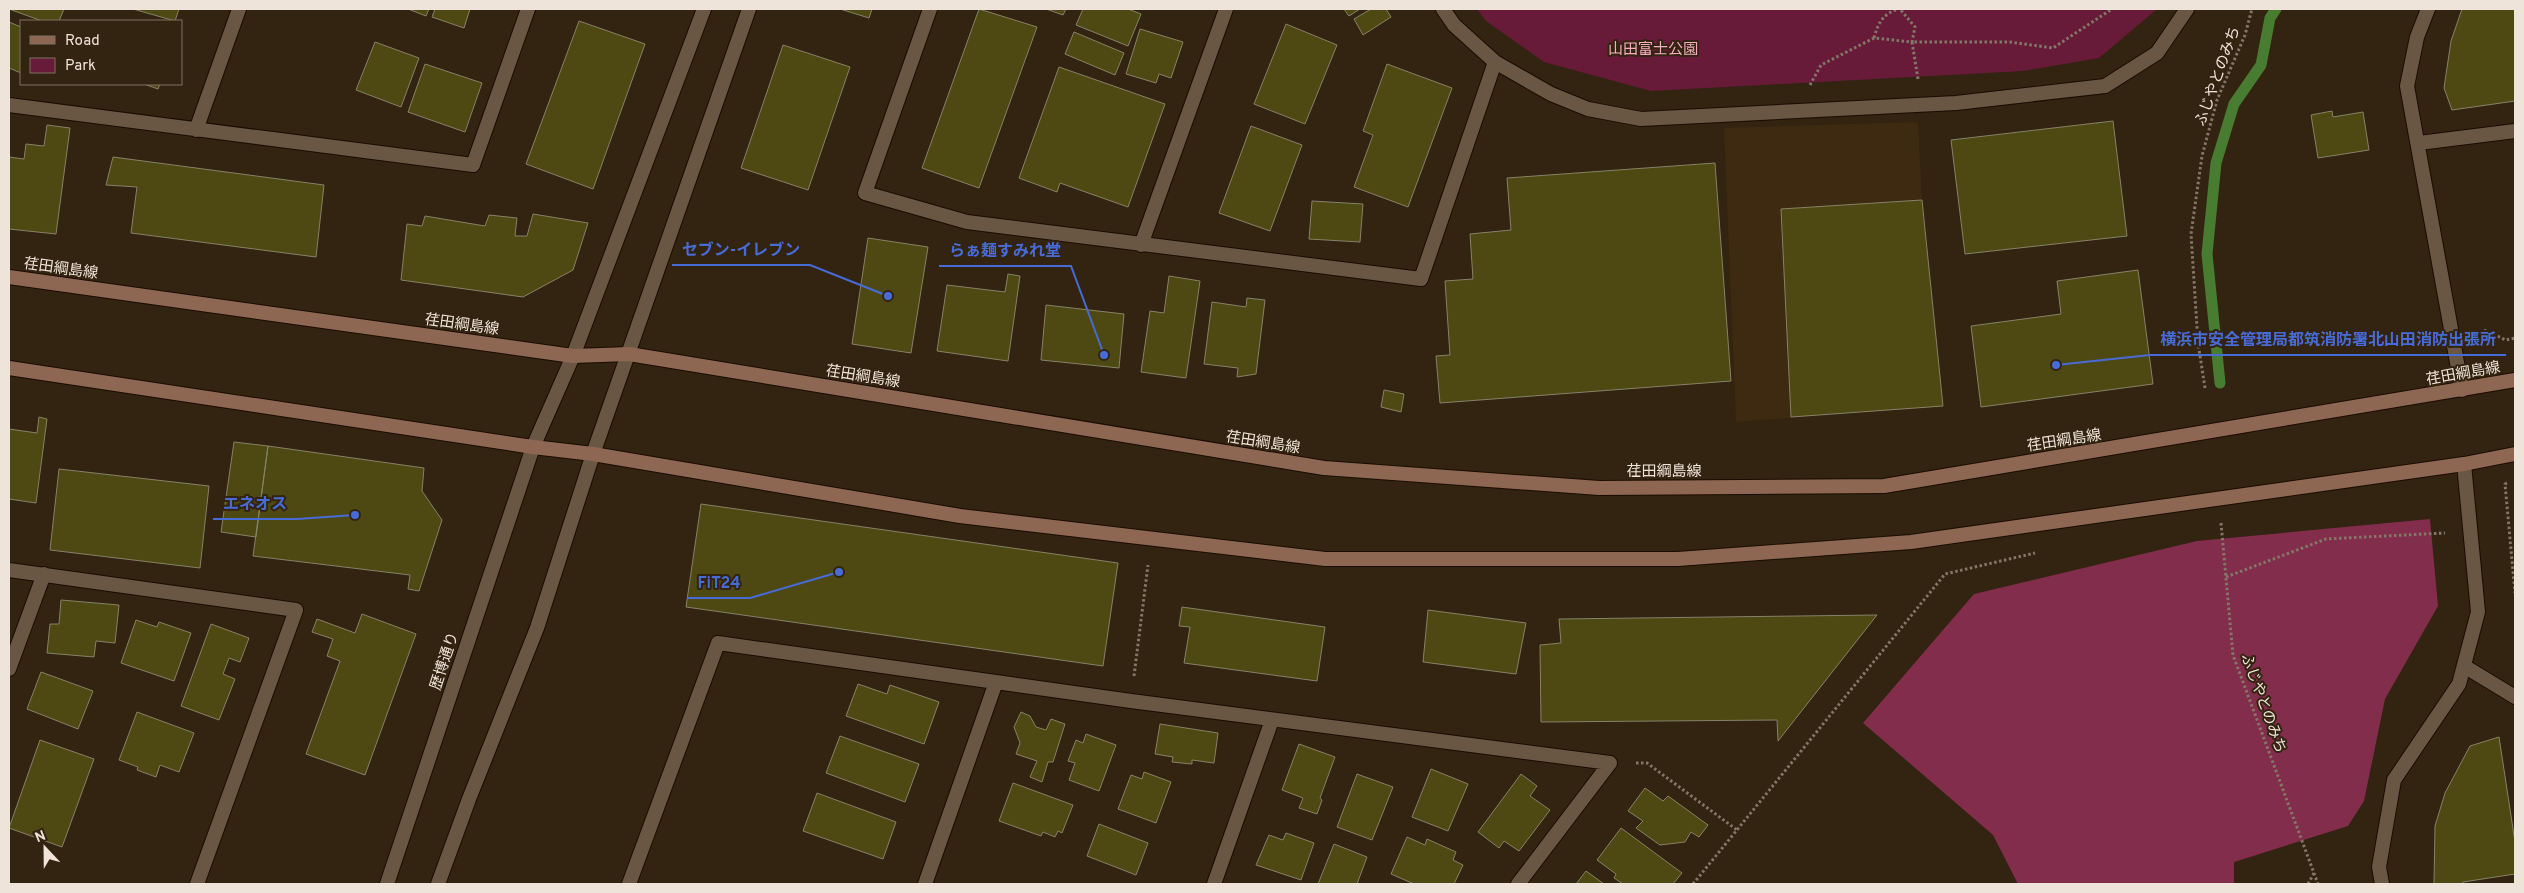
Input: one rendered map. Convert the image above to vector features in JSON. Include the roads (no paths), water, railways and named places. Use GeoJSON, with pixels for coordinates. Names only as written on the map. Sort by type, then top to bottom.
{"type":"FeatureCollection","features":[{"type":"Feature","properties":{"kind":"main road","name":"荏田綱島線"},"geometry":{"type":"LineString","coordinates":[[9,277],[573,356],[628,354],[1324,468],[1599,488],[1884,486],[2515,380]]}},
{"type":"Feature","properties":{"kind":"main road"},"geometry":{"type":"LineString","coordinates":[[9,368],[533,447],[593,454],[960,516],[1326,559],[1678,559],[1911,542],[2464,464],[2515,454]]}},
{"type":"Feature","properties":{"kind":"street"},"geometry":{"type":"LineString","coordinates":[[196,130],[239,9]]}},
{"type":"Feature","properties":{"kind":"street"},"geometry":{"type":"LineString","coordinates":[[9,104],[473,165],[528,9]]}},
{"type":"Feature","properties":{"kind":"street","name":"歴博通り"},"geometry":{"type":"LineString","coordinates":[[387,884],[533,447],[573,356],[704,9]]}},
{"type":"Feature","properties":{"kind":"street"},"geometry":{"type":"LineString","coordinates":[[438,884],[469,799],[537,628],[593,454],[749,9]]}},
{"type":"Feature","properties":{"kind":"street"},"geometry":{"type":"LineString","coordinates":[[930,9],[865,193],[967,222],[1421,279],[1495,62]]}},
{"type":"Feature","properties":{"kind":"street"},"geometry":{"type":"LineString","coordinates":[[1141,245],[1226,9]]}},
{"type":"Feature","properties":{"kind":"street"},"geometry":{"type":"LineString","coordinates":[[1443,9],[1454,25],[1495,62],[1551,94],[1588,109],[1641,119],[1966,102],[2104,86],[2157,53],[2187,9]]}},
{"type":"Feature","properties":{"kind":"street"},"geometry":{"type":"LineString","coordinates":[[2428,9],[2417,37],[2407,86],[2419,143],[2462,390]]}},
{"type":"Feature","properties":{"kind":"street"},"geometry":{"type":"LineString","coordinates":[[2419,143],[2515,131]]}},
{"type":"Feature","properties":{"kind":"street"},"geometry":{"type":"LineString","coordinates":[[2382,884],[2379,866],[2394,780],[2460,684],[2478,612],[2464,464]]}},
{"type":"Feature","properties":{"kind":"street"},"geometry":{"type":"LineString","coordinates":[[9,570],[296,610],[197,884]]}},
{"type":"Feature","properties":{"kind":"street"},"geometry":{"type":"LineString","coordinates":[[9,669],[44,574]]}},
{"type":"Feature","properties":{"kind":"street"},"geometry":{"type":"LineString","coordinates":[[629,884],[718,643],[1272,720],[1610,762],[1518,884]]}},
{"type":"Feature","properties":{"kind":"street"},"geometry":{"type":"LineString","coordinates":[[2464,666],[2515,696]]}},
{"type":"Feature","properties":{"kind":"street"},"geometry":{"type":"LineString","coordinates":[[925,884],[996,682]]}},
{"type":"Feature","properties":{"kind":"street"},"geometry":{"type":"LineString","coordinates":[[1214,884],[1272,720]]}},
{"type":"Feature","properties":{"kind":"waterway"},"geometry":{"type":"LineString","coordinates":[[2220,383],[2207,254],[2216,163],[2234,104],[2261,65],[2270,18],[2276,9]]}},
{"type":"Feature","properties":{"kind":"place","name":"セブン-イレブン"},"geometry":{"type":"Point","coordinates":[888,296]}},
{"type":"Feature","properties":{"kind":"place","name":"らぁ麺すみれ堂"},"geometry":{"type":"Point","coordinates":[1104,355]}},
{"type":"Feature","properties":{"kind":"place","name":"横浜市安全管理局都筑消防署北山田消防出張所"},"geometry":{"type":"Point","coordinates":[2056,365]}},
{"type":"Feature","properties":{"kind":"place","name":"エネオス"},"geometry":{"type":"Point","coordinates":[355,515]}},
{"type":"Feature","properties":{"kind":"place","name":"FiT24"},"geometry":{"type":"Point","coordinates":[839,572]}},
{"type":"Feature","properties":{"kind":"park label","name":"山田富士公園"},"geometry":{"type":"Point","coordinates":[1653,49]}}]}
